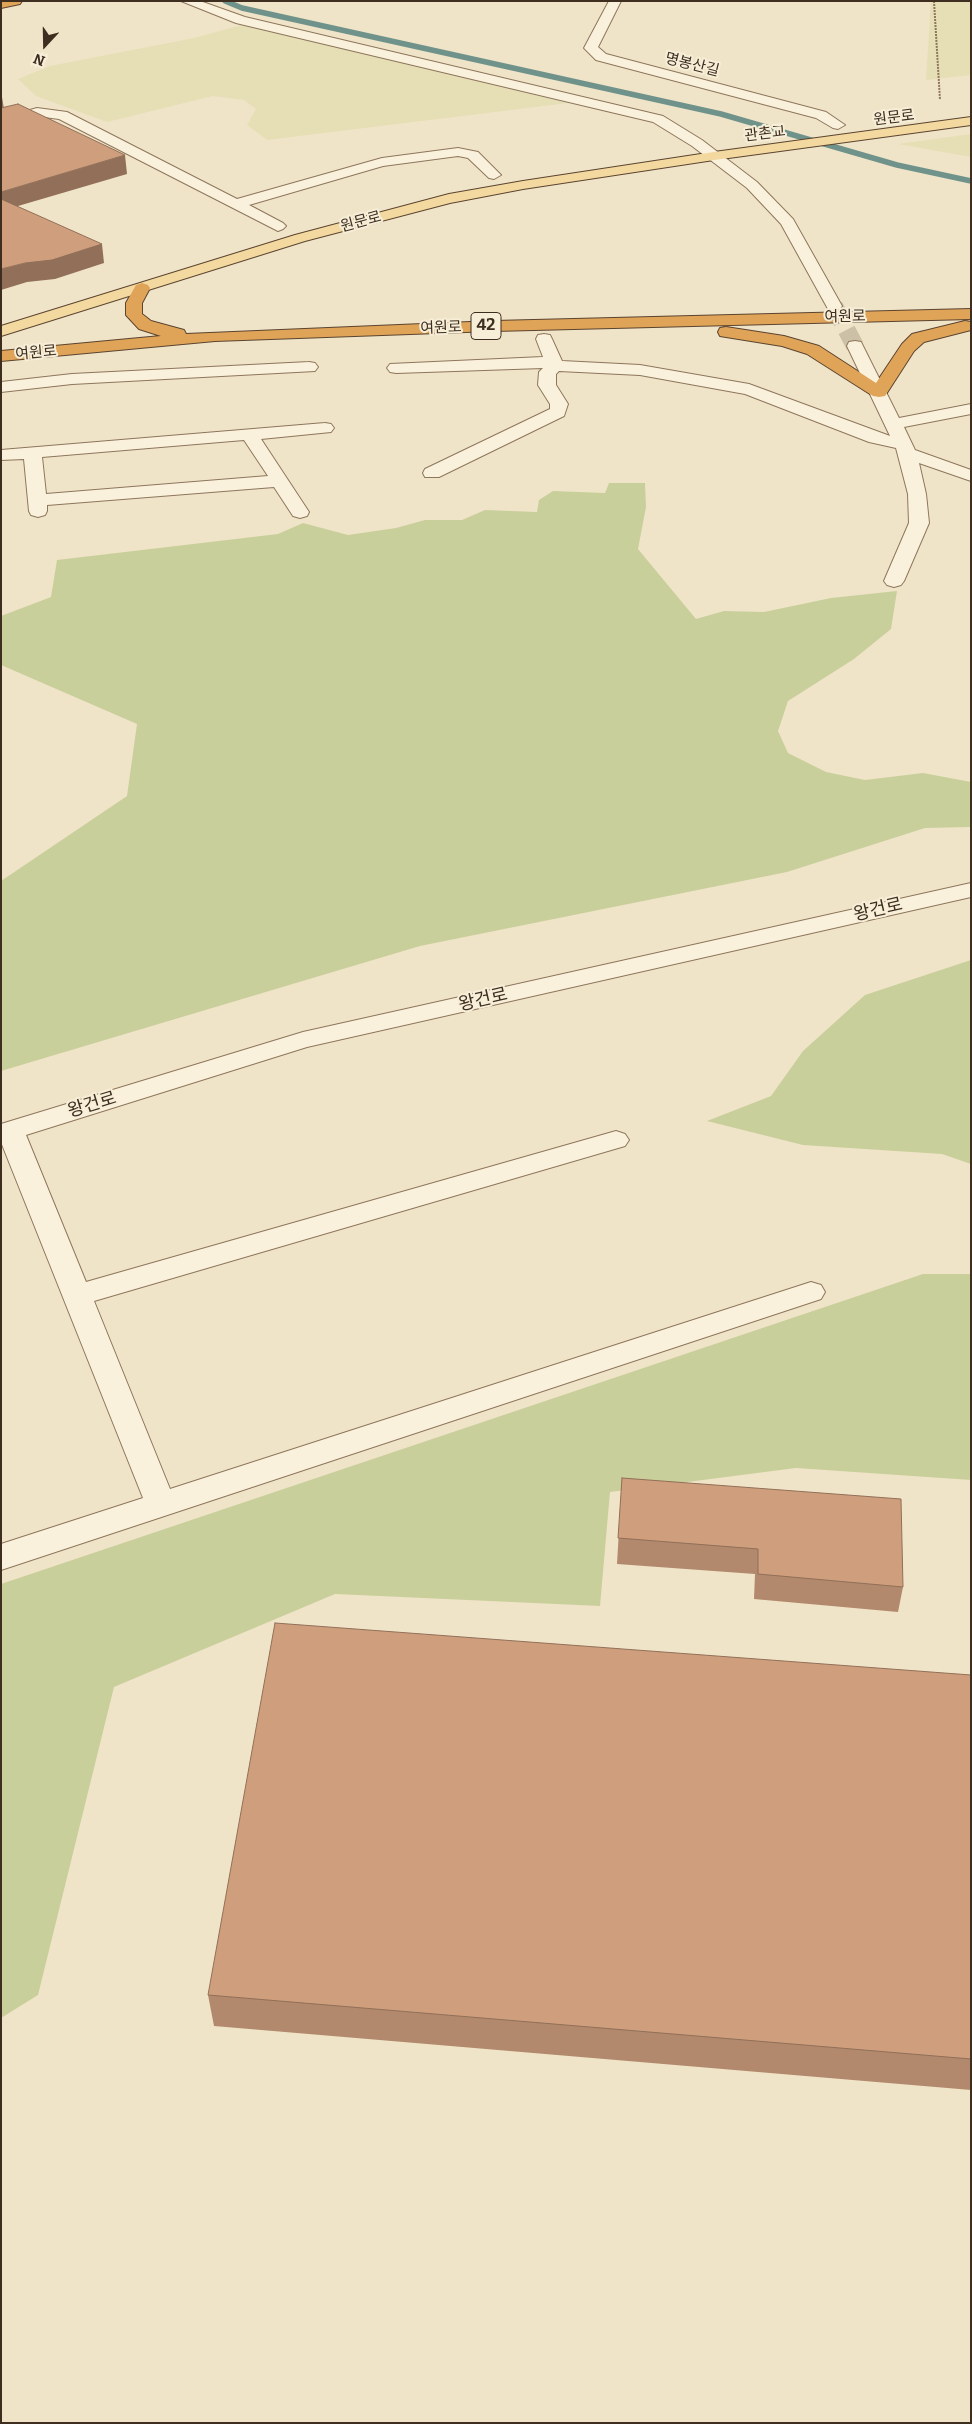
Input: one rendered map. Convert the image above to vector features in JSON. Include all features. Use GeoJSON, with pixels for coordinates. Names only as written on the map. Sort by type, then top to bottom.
{"type":"FeatureCollection","features":[{"type":"Feature","properties":{"kind":"highway"},"geometry":{"type":"LineString","coordinates":[[1,4],[16,1]]}},
{"type":"Feature","properties":{"kind":"highway"},"geometry":{"type":"LineString","coordinates":[[142,288],[134,303],[134,315],[145,325],[161,331],[199,337]]}},
{"type":"Feature","properties":{"kind":"highway"},"geometry":{"type":"LineString","coordinates":[[724,332],[784,341],[813,350],[879,392],[908,348],[918,338],[969,322]]}},
{"type":"Feature","properties":{"kind":"highway","name":"여원로"},"geometry":{"type":"LineString","coordinates":[[1,356],[199,337],[494,326],[969,322]]}},
{"type":"Feature","properties":{"kind":"highway","name":"여원로"},"geometry":{"type":"LineString","coordinates":[[1,368],[227,352],[969,322]]}},
{"type":"Feature","properties":{"kind":"main road","name":"원문로"},"geometry":{"type":"LineString","coordinates":[[817,128],[971,109]]}},
{"type":"Feature","properties":{"kind":"main road","name":"원문로"},"geometry":{"type":"LineString","coordinates":[[830,140],[971,121]]}},
{"type":"Feature","properties":{"kind":"main road"},"geometry":{"type":"LineString","coordinates":[[838,125],[852,137]]}},
{"type":"Feature","properties":{"kind":"main road","name":"관촌교"},"geometry":{"type":"LineString","coordinates":[[779,133],[817,128]]}},
{"type":"Feature","properties":{"kind":"main road","name":"관촌교"},"geometry":{"type":"LineString","coordinates":[[719,150],[830,140]]}},
{"type":"Feature","properties":{"kind":"main road"},"geometry":{"type":"LineString","coordinates":[[678,146],[698,143],[719,150]]}},
{"type":"Feature","properties":{"kind":"main road","name":"원문로"},"geometry":{"type":"LineString","coordinates":[[1,331],[300,238],[449,199],[719,150]]}},
{"type":"Feature","properties":{"kind":"main road"},"geometry":{"type":"LineString","coordinates":[[428,189],[511,172]]}},
{"type":"Feature","properties":{"kind":"main road"},"geometry":{"type":"LineString","coordinates":[[259,232],[297,222]]}},
{"type":"Feature","properties":{"kind":"main road"},"geometry":{"type":"LineString","coordinates":[[278,226],[300,238]]}},
{"type":"Feature","properties":{"kind":"street"},"geometry":{"type":"LineString","coordinates":[[187,1],[241,20],[638,112],[658,119],[698,143]]}},
{"type":"Feature","properties":{"kind":"street","name":"명봉산길"},"geometry":{"type":"LineString","coordinates":[[614,1],[591,48],[602,57],[821,115],[838,125]]}},
{"type":"Feature","properties":{"kind":"street"},"geometry":{"type":"LineString","coordinates":[[1,122],[37,112],[62,115],[278,226]]}},
{"type":"Feature","properties":{"kind":"street"},"geometry":{"type":"LineString","coordinates":[[719,150],[788,222],[834,306]]}},
{"type":"Feature","properties":{"kind":"street"},"geometry":{"type":"LineString","coordinates":[[236,204],[382,162],[458,152],[472,155],[494,175]]}},
{"type":"Feature","properties":{"kind":"street"},"geometry":{"type":"LineString","coordinates":[[544,339],[554,364]]}},
{"type":"Feature","properties":{"kind":"street"},"geometry":{"type":"LineString","coordinates":[[854,346],[879,392],[906,449],[917,494],[919,523],[894,581]]}},
{"type":"Feature","properties":{"kind":"street"},"geometry":{"type":"LineString","coordinates":[[396,368],[434,359],[554,364],[640,370],[749,389],[971,476]]}},
{"type":"Feature","properties":{"kind":"street"},"geometry":{"type":"LineString","coordinates":[[432,473],[558,412],[559,404],[547,385],[548,372],[554,364]]}},
{"type":"Feature","properties":{"kind":"street"},"geometry":{"type":"LineString","coordinates":[[1,387],[72,379],[309,367]]}},
{"type":"Feature","properties":{"kind":"street"},"geometry":{"type":"LineString","coordinates":[[894,424],[971,409]]}},
{"type":"Feature","properties":{"kind":"street"},"geometry":{"type":"LineString","coordinates":[[1,455],[250,436],[325,428]]}},
{"type":"Feature","properties":{"kind":"street"},"geometry":{"type":"LineString","coordinates":[[250,436],[300,512]]}},
{"type":"Feature","properties":{"kind":"street"},"geometry":{"type":"LineString","coordinates":[[32,452],[37,505],[280,481]]}},
{"type":"Feature","properties":{"kind":"street","name":"왕건로"},"geometry":{"type":"LineString","coordinates":[[6,1131],[303,1040],[971,890]]}},
{"type":"Feature","properties":{"kind":"street"},"geometry":{"type":"LineString","coordinates":[[6,1131],[77,1295],[161,1505]]}},
{"type":"Feature","properties":{"kind":"street"},"geometry":{"type":"LineString","coordinates":[[77,1295],[616,1140]]}},
{"type":"Feature","properties":{"kind":"street"},"geometry":{"type":"LineString","coordinates":[[1,1557],[811,1292]]}},
{"type":"Feature","properties":{"kind":"path"},"geometry":{"type":"LineString","coordinates":[[934,1],[941,112]]}},
{"type":"Feature","properties":{"kind":"shaded area"},"geometry":{"type":"Polygon","coordinates":[[[931,1],[971,1],[971,75],[926,80],[931,1]]]}},
{"type":"Feature","properties":{"kind":"shaded area"},"geometry":{"type":"Polygon","coordinates":[[[245,24],[568,103],[267,140],[247,125],[256,109],[244,100],[213,96],[107,122],[36,96],[18,79],[50,66],[194,38],[245,24]]]}},
{"type":"Feature","properties":{"kind":"shaded area"},"geometry":{"type":"Polygon","coordinates":[[[971,134],[971,157],[898,144],[971,134]]]}},
{"type":"Feature","properties":{"kind":"green space"},"geometry":{"type":"Polygon","coordinates":[[[609,483],[645,483],[646,507],[638,549],[696,619],[724,611],[764,612],[831,598],[897,591],[891,629],[854,659],[788,701],[778,731],[788,753],[826,772],[865,780],[923,773],[971,782],[971,827],[925,828],[787,872],[420,946],[1,1071],[1,881],[127,796],[137,724],[1,665],[1,616],[51,597],[57,560],[278,534],[303,523],[348,535],[396,528],[425,520],[462,520],[485,510],[537,512],[539,500],[553,491],[605,493],[609,483]]]}},
{"type":"Feature","properties":{"kind":"green space"},"geometry":{"type":"Polygon","coordinates":[[[971,960],[971,1164],[942,1154],[803,1145],[707,1121],[771,1096],[803,1051],[865,995],[971,960]]]}},
{"type":"Feature","properties":{"kind":"green space"},"geometry":{"type":"Polygon","coordinates":[[[923,1274],[971,1274],[971,1480],[796,1468],[610,1492],[600,1606],[335,1594],[114,1687],[38,1995],[1,2018],[1,1584],[923,1274]]]}},
{"type":"Feature","properties":{"kind":"building"},"geometry":{"type":"Polygon","coordinates":[[[18,104],[125,155],[1,192],[1,108],[18,104]]]}},
{"type":"Feature","properties":{"kind":"building"},"geometry":{"type":"Polygon","coordinates":[[[1,199],[102,244],[52,260],[25,263],[1,269],[1,199]]]}},
{"type":"Feature","properties":{"kind":"building"},"geometry":{"type":"Polygon","coordinates":[[[622,1478],[901,1499],[903,1587],[758,1574],[758,1549],[618,1538],[622,1478]]]}},
{"type":"Feature","properties":{"kind":"building"},"geometry":{"type":"Polygon","coordinates":[[[275,1623],[971,1675],[971,2059],[208,1995],[275,1623]]]}},
{"type":"Feature","properties":{"kind":"waterway"},"geometry":{"type":"LineString","coordinates":[[225,1],[242,8],[721,114],[897,165],[971,181]]}},
{"type":"Feature","properties":{"kind":"tunnel"},"geometry":{"type":"LineString","coordinates":[[834,306],[855,346]]}}]}
